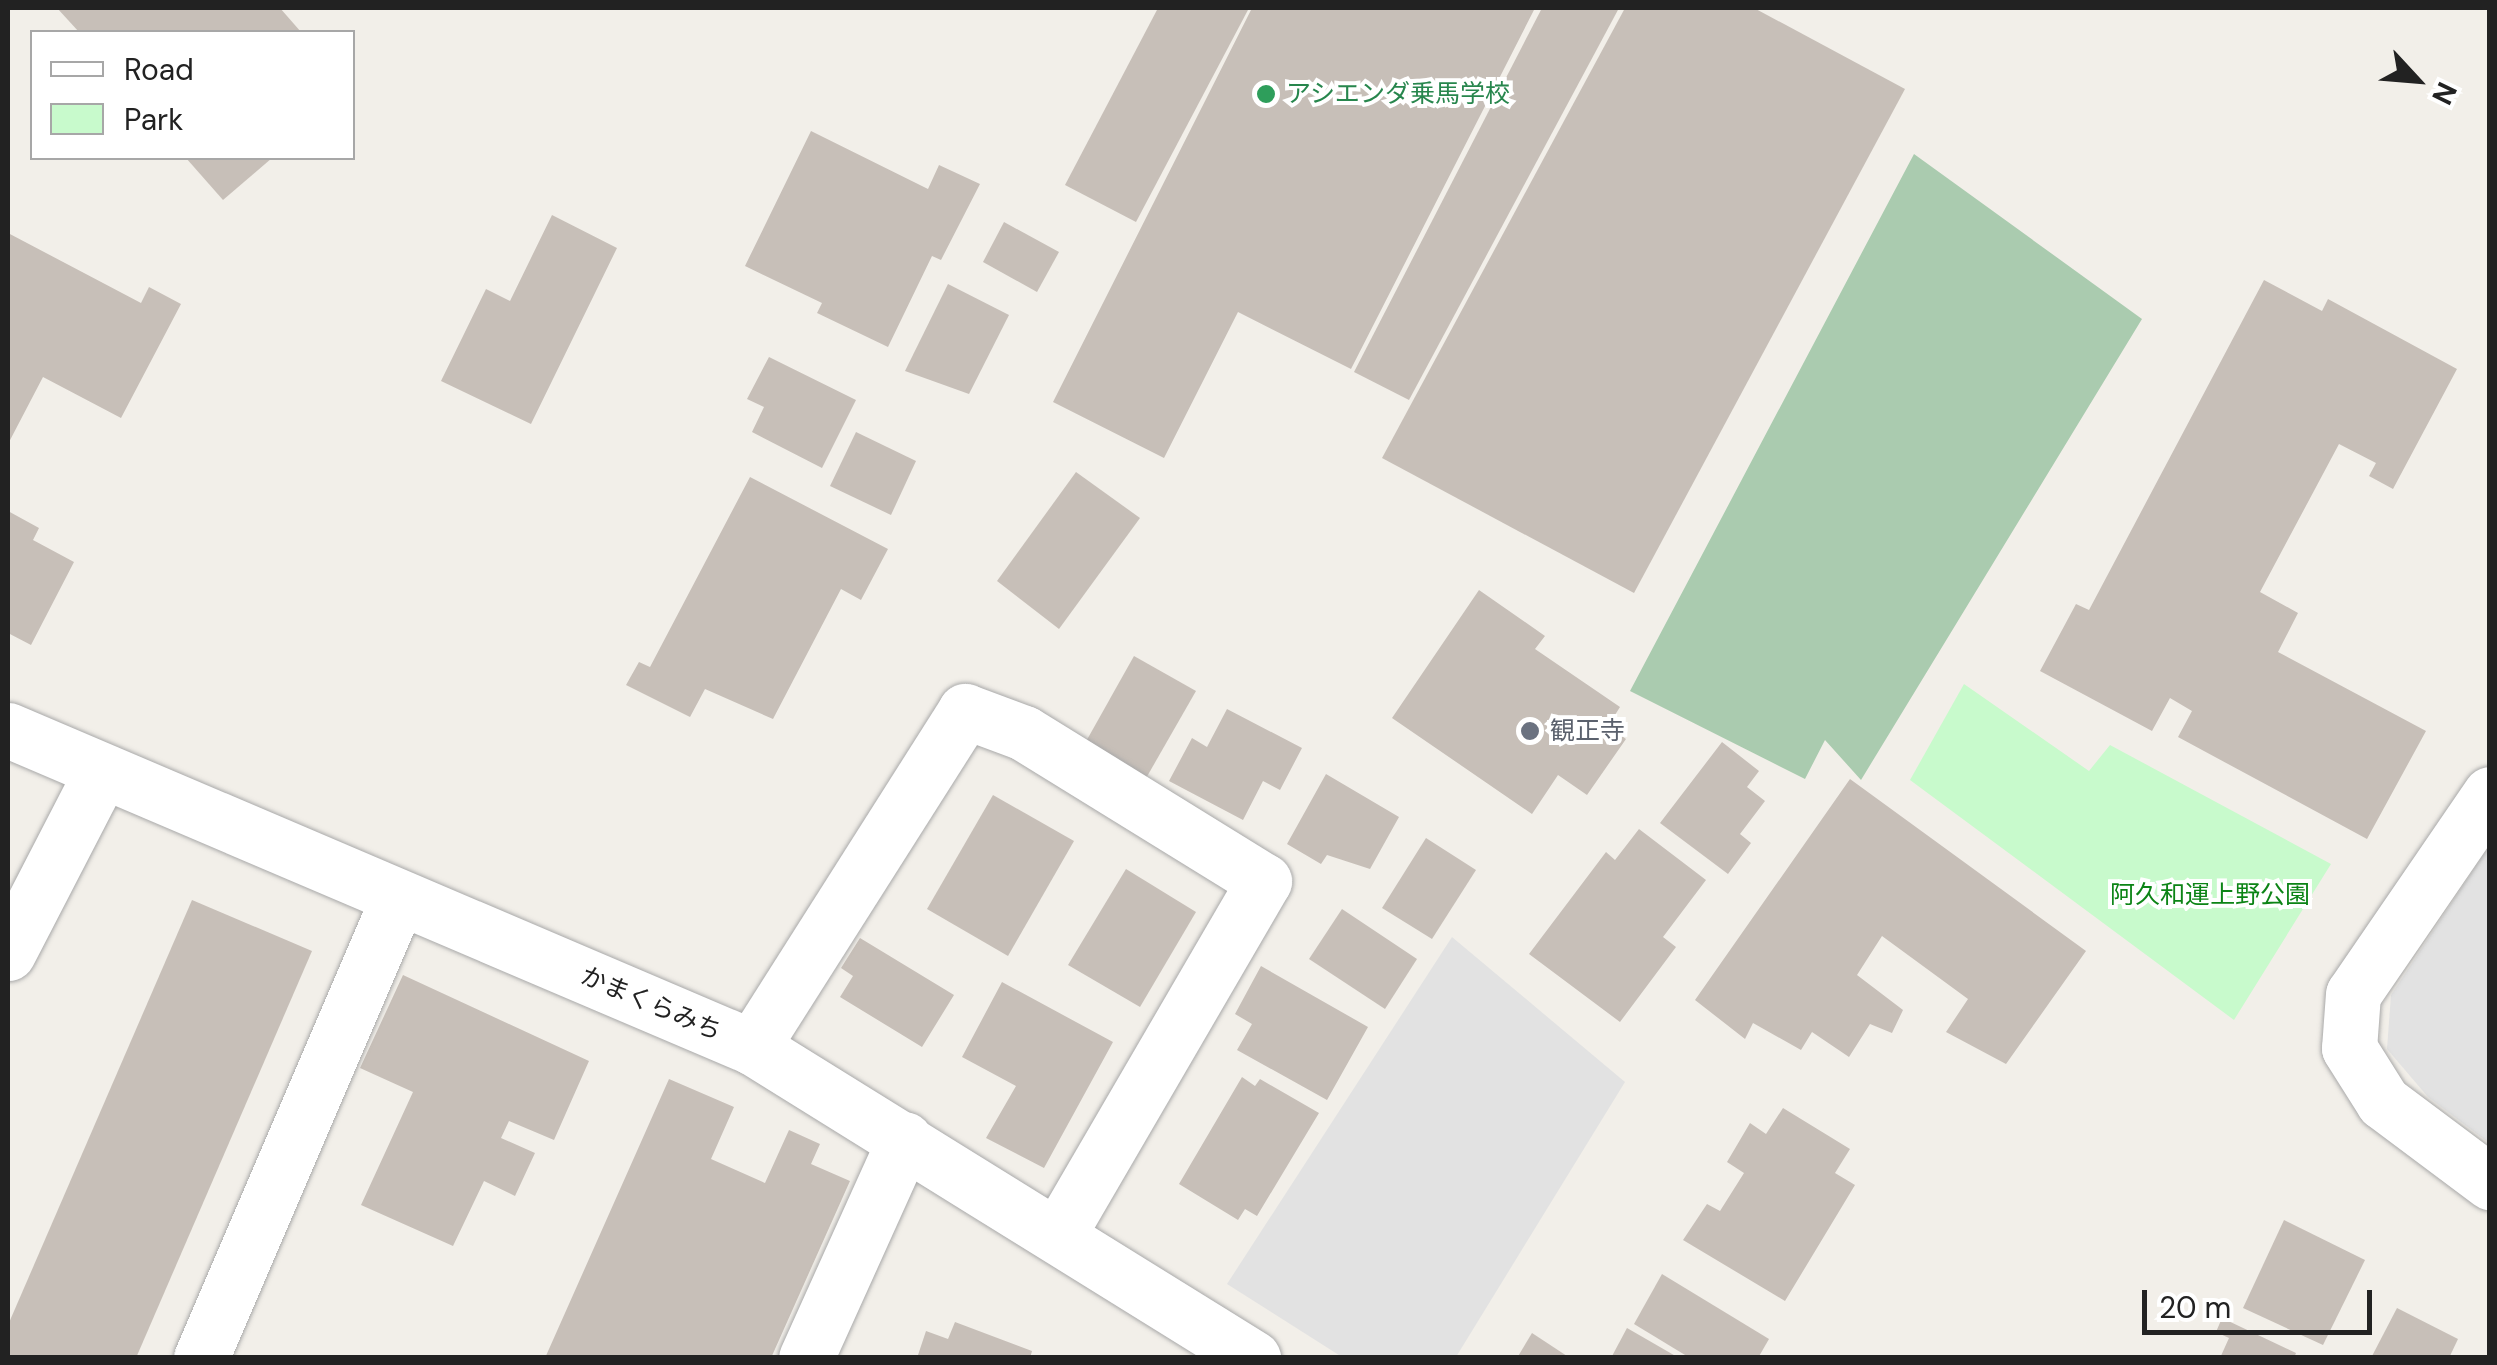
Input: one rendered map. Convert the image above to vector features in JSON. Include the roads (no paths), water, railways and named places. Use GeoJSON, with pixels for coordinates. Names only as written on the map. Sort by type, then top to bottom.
{"type":"FeatureCollection","features":[{"type":"Feature","properties":{"kind":"street"},"geometry":{"type":"LineString","coordinates":[[752,1046],[965,711],[1024,733],[1264,882],[1060,1232]]}},
{"type":"Feature","properties":{"kind":"street","name":"かまくらみち"},"geometry":{"type":"LineString","coordinates":[[8,730],[752,1046],[1060,1232],[1254,1358]]}},
{"type":"Feature","properties":{"kind":"street"},"geometry":{"type":"LineString","coordinates":[[8,953],[102,771]]}},
{"type":"Feature","properties":{"kind":"street"},"geometry":{"type":"LineString","coordinates":[[2490,794],[2353,994],[2350,1048],[2383,1102],[2490,1182]]}},
{"type":"Feature","properties":{"kind":"street"},"geometry":{"type":"LineString","coordinates":[[201,1358],[398,898]]}},
{"type":"Feature","properties":{"kind":"street"},"geometry":{"type":"LineString","coordinates":[[806,1358],[905,1139]]}},
{"type":"Feature","properties":{"kind":"place","name":"アシエンダ乗馬学校"},"geometry":{"type":"Point","coordinates":[1266,94]}},
{"type":"Feature","properties":{"kind":"place","name":"観正寺"},"geometry":{"type":"Point","coordinates":[1530,731]}},
{"type":"Feature","properties":{"kind":"park label","name":"阿久和運上野公園"},"geometry":{"type":"Point","coordinates":[2210,895]}}]}
